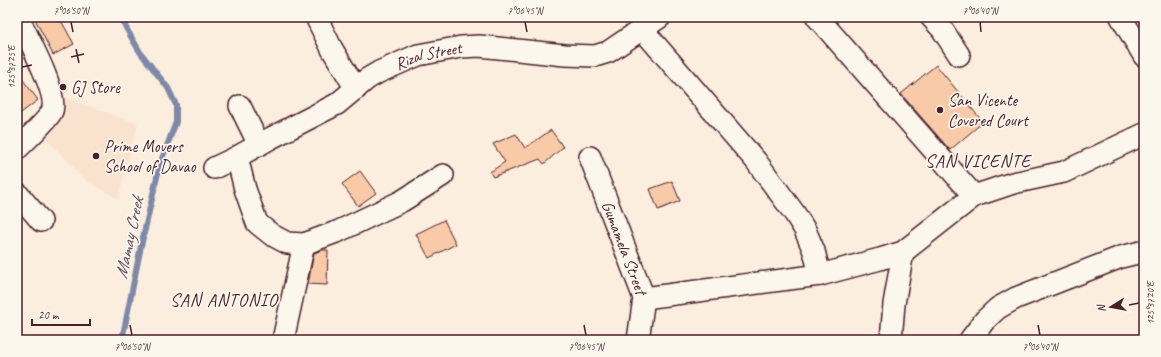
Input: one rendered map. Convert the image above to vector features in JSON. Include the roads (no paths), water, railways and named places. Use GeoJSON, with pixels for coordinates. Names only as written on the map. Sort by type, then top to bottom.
{"type":"FeatureCollection","features":[{"type":"Feature","properties":{"kind":"street"},"geometry":{"type":"LineString","coordinates":[[17,149],[48,117],[52,111],[53,102],[48,83],[18,17]]}},
{"type":"Feature","properties":{"kind":"street"},"geometry":{"type":"LineString","coordinates":[[316,17],[332,50],[356,88]]}},
{"type":"Feature","properties":{"kind":"street","name":"Rizal Street"},"geometry":{"type":"LineString","coordinates":[[214,168],[237,158],[337,104],[367,79],[418,55],[461,47],[479,46],[565,55],[595,56],[608,52],[660,17]]}},
{"type":"Feature","properties":{"kind":"street"},"geometry":{"type":"LineString","coordinates":[[817,17],[974,196]]}},
{"type":"Feature","properties":{"kind":"street"},"geometry":{"type":"LineString","coordinates":[[931,17],[942,29],[959,55]]}},
{"type":"Feature","properties":{"kind":"street"},"geometry":{"type":"LineString","coordinates":[[1121,17],[1144,56]]}},
{"type":"Feature","properties":{"kind":"street"},"geometry":{"type":"LineString","coordinates":[[642,29],[756,162],[796,214],[814,251],[820,275]]}},
{"type":"Feature","properties":{"kind":"street"},"geometry":{"type":"LineString","coordinates":[[240,106],[259,145]]}},
{"type":"Feature","properties":{"kind":"street"},"geometry":{"type":"LineString","coordinates":[[644,298],[820,275],[880,260],[902,252],[974,196],[1013,183],[1064,172],[1144,134]]}},
{"type":"Feature","properties":{"kind":"street","name":"Gumamela Street"},"geometry":{"type":"LineString","coordinates":[[590,157],[644,298],[638,340]]}},
{"type":"Feature","properties":{"kind":"street"},"geometry":{"type":"LineString","coordinates":[[237,158],[245,189],[257,223],[272,235],[287,243],[304,244],[339,231],[402,201],[443,174]]}},
{"type":"Feature","properties":{"kind":"street"},"geometry":{"type":"LineString","coordinates":[[17,193],[40,221]]}},
{"type":"Feature","properties":{"kind":"street"},"geometry":{"type":"LineString","coordinates":[[283,340],[304,244]]}},
{"type":"Feature","properties":{"kind":"street"},"geometry":{"type":"LineString","coordinates":[[891,340],[894,304],[902,252]]}},
{"type":"Feature","properties":{"kind":"street"},"geometry":{"type":"LineString","coordinates":[[970,340],[985,320],[998,308],[1016,298],[1121,257],[1144,252]]}},
{"type":"Feature","properties":{"kind":"waterway","name":"Mamay Creek"},"geometry":{"type":"LineString","coordinates":[[121,17],[140,52],[168,88],[176,105],[176,122],[160,164],[141,246],[122,340]]}},
{"type":"Feature","properties":{"kind":"place","name":"GJ Store"},"geometry":{"type":"Point","coordinates":[63,87]}},
{"type":"Feature","properties":{"kind":"place","name":"San Vicente Covered Court"},"geometry":{"type":"Point","coordinates":[940,110]}},
{"type":"Feature","properties":{"kind":"place","name":"Prime Movers School of Davao"},"geometry":{"type":"Point","coordinates":[96,156]}},
{"type":"Feature","properties":{"kind":"district","name":"SAN VICENTE"},"geometry":{"type":"Point","coordinates":[978,161]}},
{"type":"Feature","properties":{"kind":"district","name":"SAN ANTONIO"},"geometry":{"type":"Point","coordinates":[224,300]}}]}
